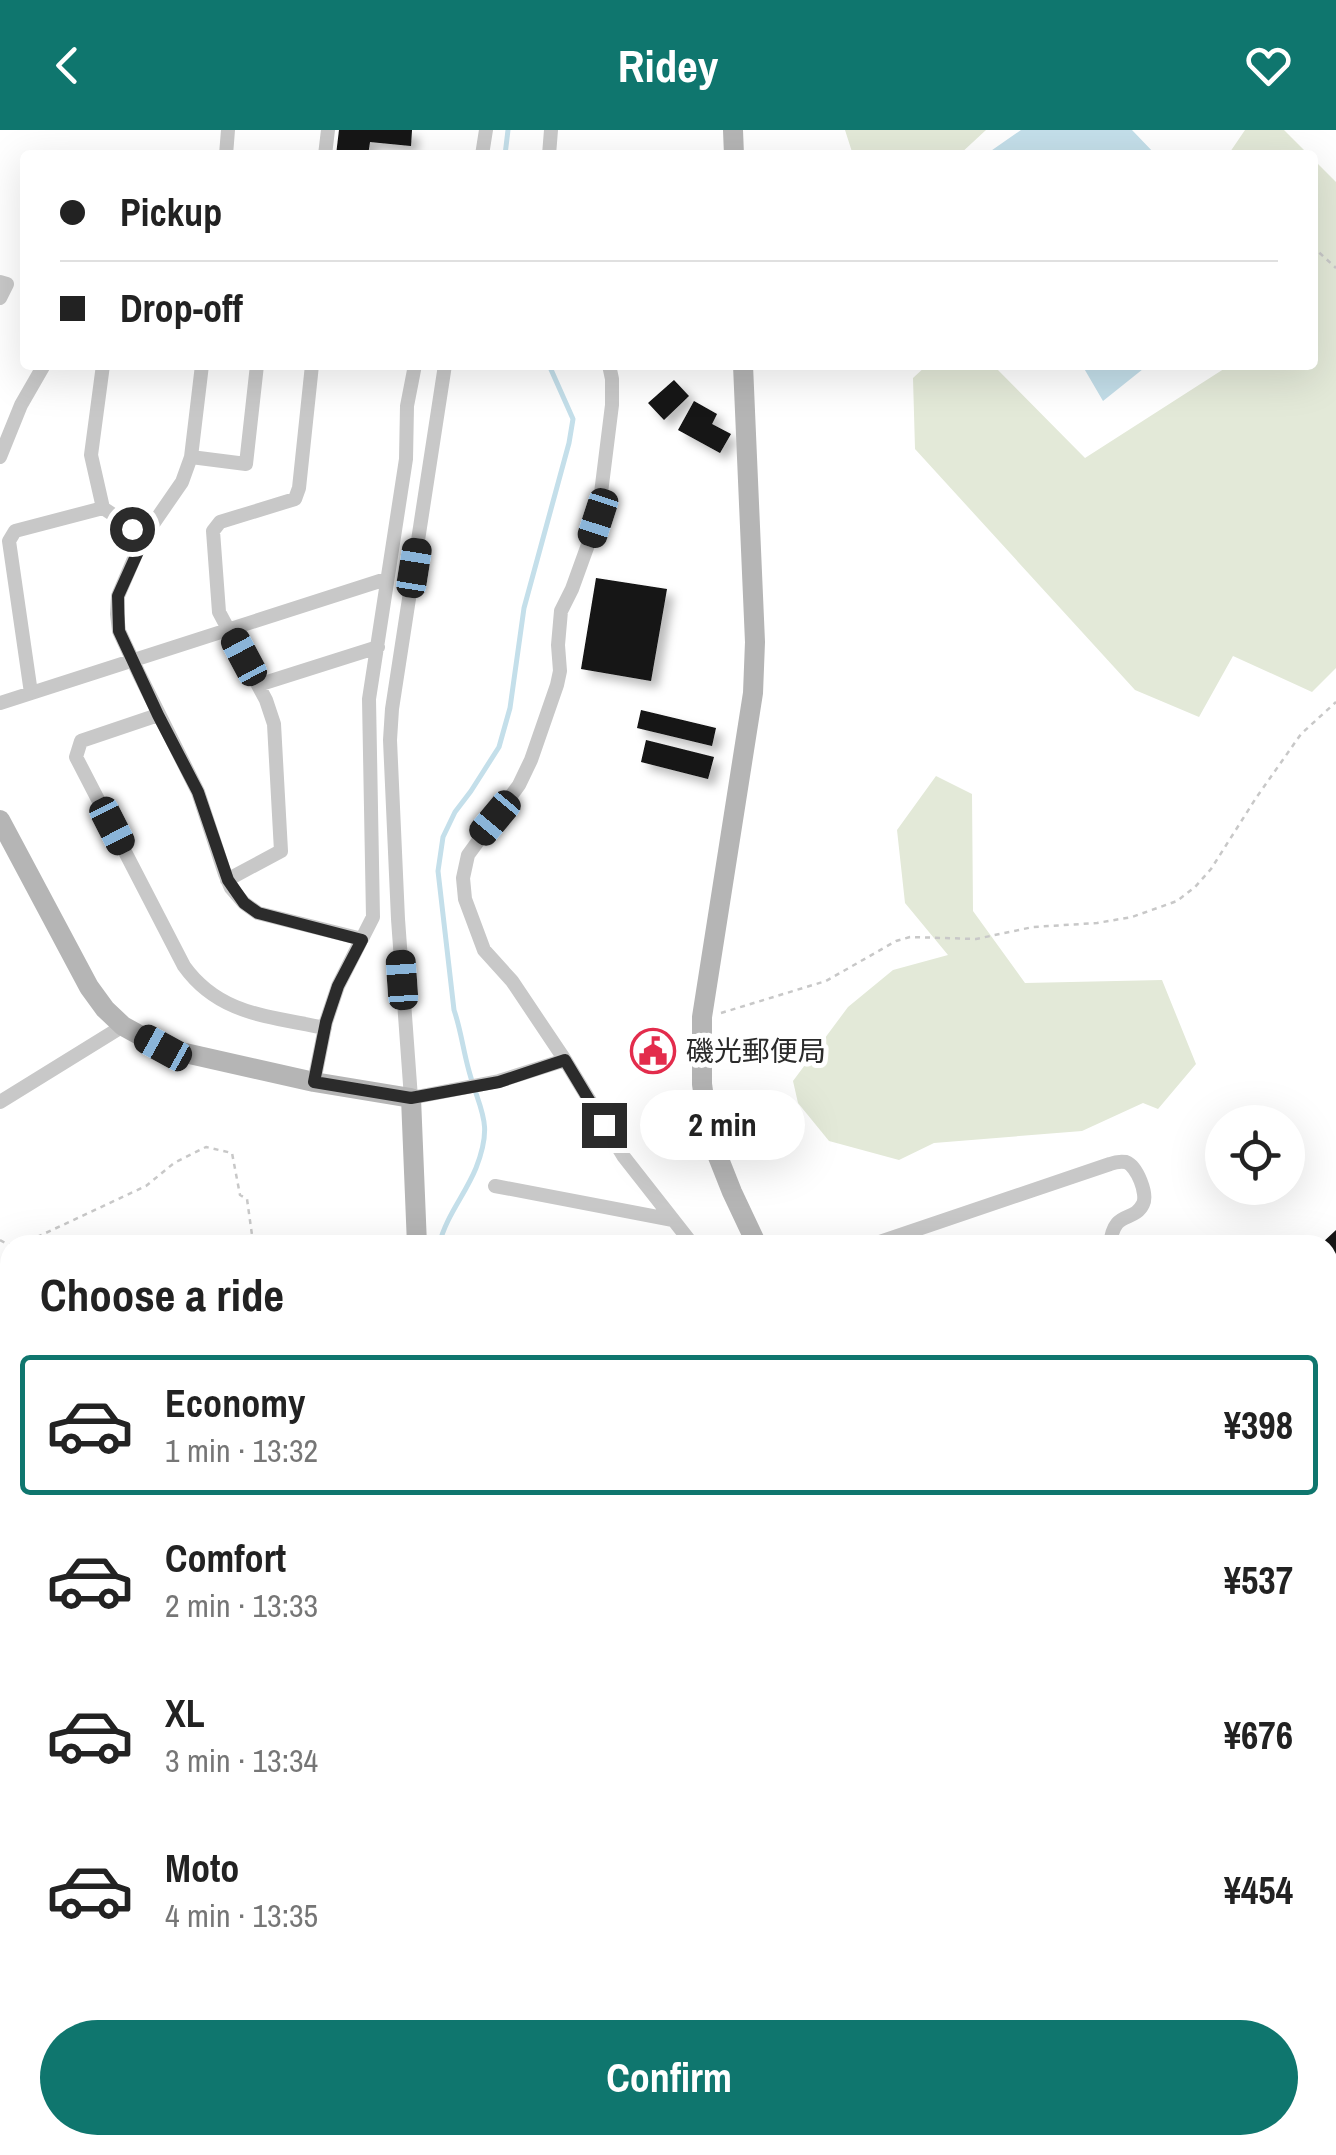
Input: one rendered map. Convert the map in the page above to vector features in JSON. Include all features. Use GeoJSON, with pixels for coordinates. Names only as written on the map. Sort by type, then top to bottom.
{"type":"FeatureCollection","features":[{"type":"Feature","properties":{"kind":"street"},"geometry":{"type":"LineString","coordinates":[[0,282],[7,284],[0,298]]}},
{"type":"Feature","properties":{"kind":"street"},"geometry":{"type":"LineString","coordinates":[[0,458],[21,406],[41,370]]}},
{"type":"Feature","properties":{"kind":"street"},"geometry":{"type":"LineString","coordinates":[[102,370],[91,456],[103,508],[145,536]]}},
{"type":"Feature","properties":{"kind":"street"},"geometry":{"type":"LineString","coordinates":[[201,370],[191,458],[182,482],[145,536],[118,596],[119,631],[198,792],[228,880],[244,903],[258,913],[362,940]]}},
{"type":"Feature","properties":{"kind":"street"},"geometry":{"type":"LineString","coordinates":[[191,458],[246,464],[256,370]]}},
{"type":"Feature","properties":{"kind":"street"},"geometry":{"type":"LineString","coordinates":[[228,880],[281,850],[274,724],[220,612],[213,532],[220,522],[295,498],[311,370]]}},
{"type":"Feature","properties":{"kind":"street"},"geometry":{"type":"LineString","coordinates":[[314,1082],[338,986],[373,917],[369,698],[406,459],[406,406],[414,370]]}},
{"type":"Feature","properties":{"kind":"street"},"geometry":{"type":"LineString","coordinates":[[417,1235],[390,740],[444,370]]}},
{"type":"Feature","properties":{"kind":"street"},"geometry":{"type":"LineString","coordinates":[[610,370],[612,405],[598,518],[561,611],[557,685],[519,784],[468,855],[465,899],[484,950],[512,981],[624,1157],[685,1235]]}},
{"type":"Feature","properties":{"kind":"street"},"geometry":{"type":"LineString","coordinates":[[744,370],[755,642],[753,693],[702,1018],[702,1084],[708,1134],[751,1235]]}},
{"type":"Feature","properties":{"kind":"street"},"geometry":{"type":"LineString","coordinates":[[30,693],[9,541],[15,531],[103,508]]}},
{"type":"Feature","properties":{"kind":"street"},"geometry":{"type":"LineString","coordinates":[[0,703],[386,579]]}},
{"type":"Feature","properties":{"kind":"street"},"geometry":{"type":"LineString","coordinates":[[258,684],[378,647]]}},
{"type":"Feature","properties":{"kind":"street"},"geometry":{"type":"LineString","coordinates":[[158,715],[81,741],[76,757],[184,966],[220,1002],[325,1028]]}},
{"type":"Feature","properties":{"kind":"street"},"geometry":{"type":"LineString","coordinates":[[0,820],[105,1010],[122,1026],[163,1048],[314,1082],[411,1098],[499,1082],[565,1060]]}},
{"type":"Feature","properties":{"kind":"street"},"geometry":{"type":"LineString","coordinates":[[0,1102],[122,1026]]}},
{"type":"Feature","properties":{"kind":"street"},"geometry":{"type":"LineString","coordinates":[[901,1235],[1110,1164],[1127,1162],[1134,1168],[1144,1202],[1120,1219],[1112,1235]]}},
{"type":"Feature","properties":{"kind":"street"},"geometry":{"type":"LineString","coordinates":[[495,1186],[673,1220]]}},
{"type":"Feature","properties":{"kind":"path"},"geometry":{"type":"LineString","coordinates":[[702,1018],[826,982],[910,936],[976,939],[1033,927],[1097,923],[1132,917],[1177,900],[1211,869],[1301,734],[1336,702]]}},
{"type":"Feature","properties":{"kind":"path"},"geometry":{"type":"LineString","coordinates":[[40,1235],[146,1186],[174,1162],[206,1148],[232,1153],[240,1195],[247,1199],[252,1235]]}},
{"type":"Feature","properties":{"kind":"green space"},"geometry":{"type":"Polygon","coordinates":[[[845,130],[986,130],[964,150],[851,150],[845,130]]]}},
{"type":"Feature","properties":{"kind":"green space"},"geometry":{"type":"Polygon","coordinates":[[[1245,130],[1284,130],[1304,150],[1231,150],[1245,130]]]}},
{"type":"Feature","properties":{"kind":"green space"},"geometry":{"type":"Polygon","coordinates":[[[1318,164],[1336,182],[1336,668],[1312,692],[1233,656],[1199,717],[1135,690],[915,449],[913,378],[922,370],[998,370],[1085,458],[1222,370],[1318,370],[1318,164]]]}},
{"type":"Feature","properties":{"kind":"green space"},"geometry":{"type":"Polygon","coordinates":[[[936,776],[972,794],[973,911],[1025,983],[1162,980],[1196,1064],[1158,1109],[1143,1103],[1082,1131],[934,1143],[899,1160],[829,1141],[798,1103],[793,1081],[848,1007],[893,970],[948,955],[905,903],[897,830],[936,776]]]}},
{"type":"Feature","properties":{"kind":"water"},"geometry":{"type":"Polygon","coordinates":[[[1021,130],[1132,130],[1151,150],[992,150],[1021,130]]]}},
{"type":"Feature","properties":{"kind":"water"},"geometry":{"type":"Polygon","coordinates":[[[1085,370],[1142,370],[1103,401],[1085,370]]]}},
{"type":"Feature","properties":{"kind":"building"},"geometry":{"type":"Polygon","coordinates":[[[339,130],[412,130],[411,146],[370,142],[369,150],[337,150],[339,130]]]}},
{"type":"Feature","properties":{"kind":"building"},"geometry":{"type":"Polygon","coordinates":[[[674,380],[689,396],[664,420],[648,403],[674,380]]]}},
{"type":"Feature","properties":{"kind":"building"},"geometry":{"type":"Polygon","coordinates":[[[694,401],[717,414],[712,424],[731,434],[720,453],[678,430],[694,401]]]}},
{"type":"Feature","properties":{"kind":"building"},"geometry":{"type":"Polygon","coordinates":[[[596,578],[667,589],[651,681],[581,669],[596,578]]]}},
{"type":"Feature","properties":{"kind":"building"},"geometry":{"type":"Polygon","coordinates":[[[641,710],[716,728],[712,746],[637,728],[641,710]]]}},
{"type":"Feature","properties":{"kind":"building"},"geometry":{"type":"Polygon","coordinates":[[[646,740],[714,757],[708,779],[641,762],[646,740]]]}},
{"type":"Feature","properties":{"kind":"waterway"},"geometry":{"type":"LineString","coordinates":[[506,150],[508,130]]}},
{"type":"Feature","properties":{"kind":"waterway"},"geometry":{"type":"LineString","coordinates":[[442,1235],[476,1168],[485,1128],[454,1010],[438,871],[443,837],[455,812],[499,747],[510,708],[524,608],[573,419],[551,370]]}},
{"type":"Feature","properties":{"kind":"place","name":"磯光郵便局"},"geometry":{"type":"Point","coordinates":[653,1051]}},
{"type":"Feature","properties":{"kind":"route"},"geometry":{"type":"LineString","coordinates":[[132,529],[145,536],[118,596],[119,631],[198,792],[231,888],[258,913],[362,940],[338,986],[314,1082],[411,1098],[499,1082],[565,1060],[604,1125]]}}]}
